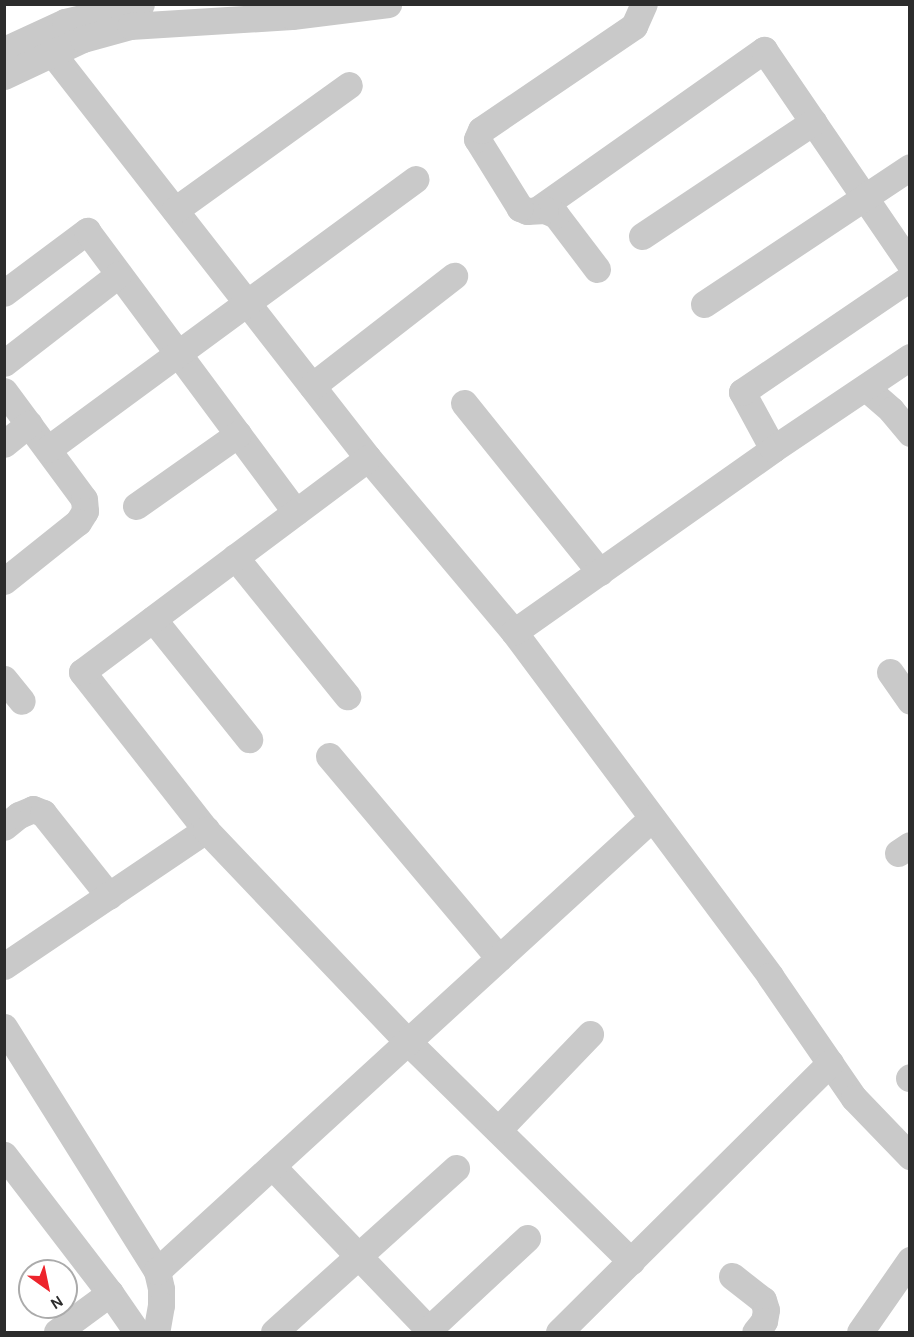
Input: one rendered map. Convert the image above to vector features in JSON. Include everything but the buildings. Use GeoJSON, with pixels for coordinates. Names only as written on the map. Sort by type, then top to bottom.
{"type":"FeatureCollection","features":[{"type":"Feature","properties":{"kind":"street"},"geometry":{"type":"LineString","coordinates":[[4,76],[46,43],[65,22],[141,4]]}},
{"type":"Feature","properties":{"kind":"street"},"geometry":{"type":"LineString","coordinates":[[4,50],[83,39],[130,26],[292,16],[388,4]]}},
{"type":"Feature","properties":{"kind":"street"},"geometry":{"type":"LineString","coordinates":[[597,269],[556,215],[545,210],[527,211],[520,208],[481,149],[477,139],[481,130],[634,26],[644,4]]}},
{"type":"Feature","properties":{"kind":"street"},"geometry":{"type":"LineString","coordinates":[[46,43],[368,458],[514,632],[770,976],[854,1098],[909,1156]]}},
{"type":"Feature","properties":{"kind":"street"},"geometry":{"type":"LineString","coordinates":[[537,210],[764,50],[909,264]]}},
{"type":"Feature","properties":{"kind":"street"},"geometry":{"type":"LineString","coordinates":[[175,210],[349,85]]}},
{"type":"Feature","properties":{"kind":"street"},"geometry":{"type":"LineString","coordinates":[[642,236],[813,122]]}},
{"type":"Feature","properties":{"kind":"street"},"geometry":{"type":"LineString","coordinates":[[704,304],[909,167]]}},
{"type":"Feature","properties":{"kind":"street"},"geometry":{"type":"LineString","coordinates":[[48,449],[415,179]]}},
{"type":"Feature","properties":{"kind":"street"},"geometry":{"type":"LineString","coordinates":[[4,293],[87,231],[296,512]]}},
{"type":"Feature","properties":{"kind":"street"},"geometry":{"type":"LineString","coordinates":[[4,363],[119,274]]}},
{"type":"Feature","properties":{"kind":"street"},"geometry":{"type":"LineString","coordinates":[[312,386],[453,276]]}},
{"type":"Feature","properties":{"kind":"street"},"geometry":{"type":"LineString","coordinates":[[774,449],[742,392],[909,278]]}},
{"type":"Feature","properties":{"kind":"street"},"geometry":{"type":"LineString","coordinates":[[514,632],[909,357]]}},
{"type":"Feature","properties":{"kind":"street"},"geometry":{"type":"LineString","coordinates":[[866,388],[891,411],[909,433]]}},
{"type":"Feature","properties":{"kind":"street"},"geometry":{"type":"LineString","coordinates":[[4,391],[84,499],[85,511],[78,522],[4,582]]}},
{"type":"Feature","properties":{"kind":"street"},"geometry":{"type":"LineString","coordinates":[[464,403],[600,572]]}},
{"type":"Feature","properties":{"kind":"street"},"geometry":{"type":"LineString","coordinates":[[4,444],[29,423]]}},
{"type":"Feature","properties":{"kind":"street"},"geometry":{"type":"LineString","coordinates":[[136,506],[238,434]]}},
{"type":"Feature","properties":{"kind":"street"},"geometry":{"type":"LineString","coordinates":[[368,458],[82,672],[206,830],[408,1042],[631,1261]]}},
{"type":"Feature","properties":{"kind":"street"},"geometry":{"type":"LineString","coordinates":[[235,557],[347,696]]}},
{"type":"Feature","properties":{"kind":"street"},"geometry":{"type":"LineString","coordinates":[[153,619],[249,739]]}},
{"type":"Feature","properties":{"kind":"street"},"geometry":{"type":"LineString","coordinates":[[890,672],[909,701]]}},
{"type":"Feature","properties":{"kind":"street"},"geometry":{"type":"LineString","coordinates":[[4,679],[22,701]]}},
{"type":"Feature","properties":{"kind":"street"},"geometry":{"type":"LineString","coordinates":[[329,756],[499,958]]}},
{"type":"Feature","properties":{"kind":"street"},"geometry":{"type":"LineString","coordinates":[[4,827],[19,815],[33,809],[43,813],[109,896]]}},
{"type":"Feature","properties":{"kind":"street"},"geometry":{"type":"LineString","coordinates":[[157,1271],[652,818]]}},
{"type":"Feature","properties":{"kind":"street"},"geometry":{"type":"LineString","coordinates":[[4,966],[206,830]]}},
{"type":"Feature","properties":{"kind":"street"},"geometry":{"type":"LineString","coordinates":[[4,1027],[157,1271],[161,1289],[161,1305],[156,1332]]}},
{"type":"Feature","properties":{"kind":"street"},"geometry":{"type":"LineString","coordinates":[[498,1130],[590,1034]]}},
{"type":"Feature","properties":{"kind":"street"},"geometry":{"type":"LineString","coordinates":[[559,1332],[830,1063]]}},
{"type":"Feature","properties":{"kind":"street"},"geometry":{"type":"LineString","coordinates":[[4,1155],[110,1293],[137,1332]]}},
{"type":"Feature","properties":{"kind":"street"},"geometry":{"type":"LineString","coordinates":[[272,1166],[429,1332],[527,1238]]}},
{"type":"Feature","properties":{"kind":"street"},"geometry":{"type":"LineString","coordinates":[[274,1332],[456,1168]]}},
{"type":"Feature","properties":{"kind":"street"},"geometry":{"type":"LineString","coordinates":[[860,1332],[909,1260]]}},
{"type":"Feature","properties":{"kind":"street"},"geometry":{"type":"LineString","coordinates":[[732,1275],[763,1300],[766,1310],[764,1321],[755,1332]]}},
{"type":"Feature","properties":{"kind":"street"},"geometry":{"type":"LineString","coordinates":[[57,1332],[110,1293]]}}]}
